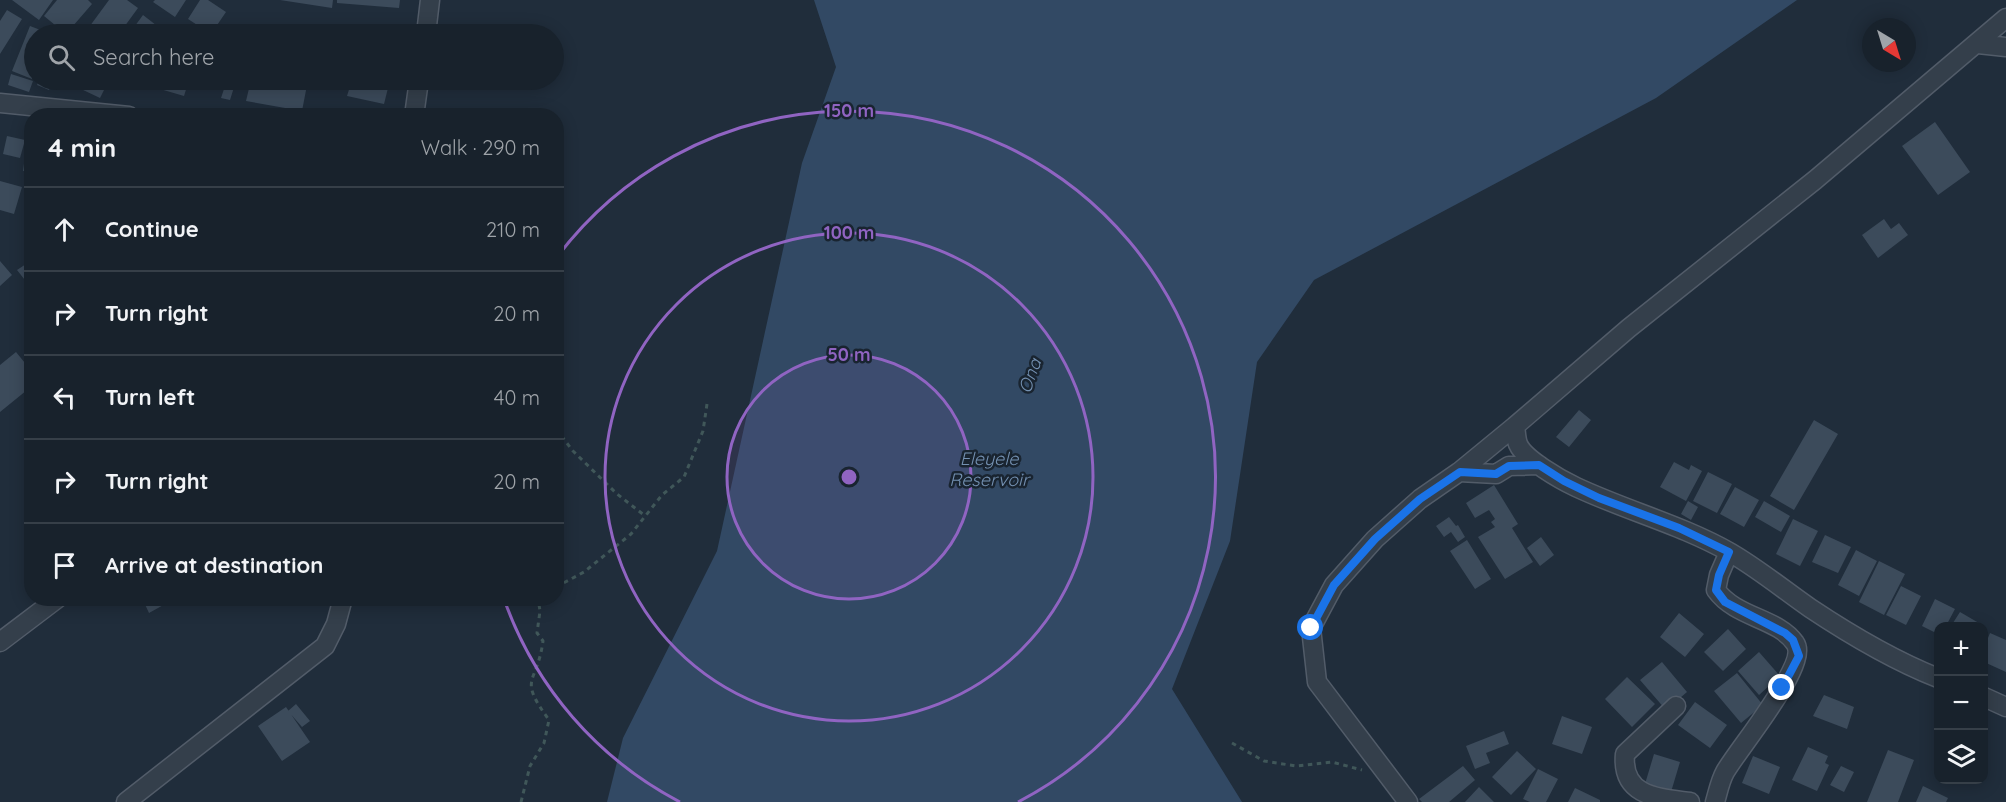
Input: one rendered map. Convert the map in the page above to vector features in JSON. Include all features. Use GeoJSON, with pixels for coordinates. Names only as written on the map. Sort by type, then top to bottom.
{"type":"FeatureCollection","features":[{"type":"Feature","properties":{"kind":"street"},"geometry":{"type":"LineString","coordinates":[[427,24],[430,0]]}},
{"type":"Feature","properties":{"kind":"street"},"geometry":{"type":"LineString","coordinates":[[1408,802],[1317,682],[1311,628],[1334,585],[1375,539],[1420,499],[1460,472],[1613,341],[1815,180],[2006,18]]}},
{"type":"Feature","properties":{"kind":"street"},"geometry":{"type":"LineString","coordinates":[[1978,44],[2006,47]]}},
{"type":"Feature","properties":{"kind":"street"},"geometry":{"type":"LineString","coordinates":[[415,108],[418,90]]}},
{"type":"Feature","properties":{"kind":"street"},"geometry":{"type":"LineString","coordinates":[[0,103],[50,108]]}},
{"type":"Feature","properties":{"kind":"street"},"geometry":{"type":"LineString","coordinates":[[1515,426],[1518,446],[1539,465],[1564,481],[1599,498],[1679,528],[1729,552],[1775,580],[1810,608],[1888,653],[1934,676]]}},
{"type":"Feature","properties":{"kind":"street"},"geometry":{"type":"LineString","coordinates":[[1460,472],[1496,474],[1509,466],[1539,465]]}},
{"type":"Feature","properties":{"kind":"street"},"geometry":{"type":"LineString","coordinates":[[1715,802],[1724,773],[1782,688],[1799,656],[1798,647],[1785,633],[1725,602],[1716,590],[1719,575],[1729,552]]}},
{"type":"Feature","properties":{"kind":"street"},"geometry":{"type":"LineString","coordinates":[[0,642],[47,606]]}},
{"type":"Feature","properties":{"kind":"street"},"geometry":{"type":"LineString","coordinates":[[126,802],[325,646],[336,624],[341,606]]}},
{"type":"Feature","properties":{"kind":"street"},"geometry":{"type":"LineString","coordinates":[[1988,700],[2006,707]]}},
{"type":"Feature","properties":{"kind":"street"},"geometry":{"type":"LineString","coordinates":[[1676,706],[1625,754],[1624,766],[1632,783],[1643,794],[1690,802]]}},
{"type":"Feature","properties":{"kind":"path"},"geometry":{"type":"LineString","coordinates":[[564,583],[584,572],[631,534],[662,495],[684,477],[703,431],[707,404]]}},
{"type":"Feature","properties":{"kind":"path"},"geometry":{"type":"LineString","coordinates":[[564,439],[616,494],[644,515]]}},
{"type":"Feature","properties":{"kind":"path"},"geometry":{"type":"LineString","coordinates":[[520,802],[530,766],[544,743],[549,720],[532,697],[530,683],[542,654],[543,641],[537,633],[539,606]]}},
{"type":"Feature","properties":{"kind":"path"},"geometry":{"type":"LineString","coordinates":[[1232,743],[1264,761],[1303,766],[1332,762],[1389,778]]}},
{"type":"Feature","properties":{"kind":"water","name":"Eleyele Reservoir"},"geometry":{"type":"Polygon","coordinates":[[[814,0],[1797,0],[1656,98],[1314,280],[1257,362],[1230,541],[1172,689],[1242,802],[607,802],[623,738],[717,551],[802,163],[836,67],[814,0]]]}},
{"type":"Feature","properties":{"kind":"building"},"geometry":{"type":"Polygon","coordinates":[[[12,0],[53,0],[39,20],[12,0]]]}},
{"type":"Feature","properties":{"kind":"building"},"geometry":{"type":"Polygon","coordinates":[[[57,0],[88,0],[92,4],[75,24],[54,24],[44,16],[57,0]]]}},
{"type":"Feature","properties":{"kind":"building"},"geometry":{"type":"Polygon","coordinates":[[[109,0],[127,0],[138,8],[126,24],[91,24],[109,0]]]}},
{"type":"Feature","properties":{"kind":"building"},"geometry":{"type":"Polygon","coordinates":[[[155,0],[186,0],[175,17],[153,2],[155,0]]]}},
{"type":"Feature","properties":{"kind":"building"},"geometry":{"type":"Polygon","coordinates":[[[200,0],[208,0],[226,12],[218,24],[196,24],[188,19],[200,0]]]}},
{"type":"Feature","properties":{"kind":"building"},"geometry":{"type":"Polygon","coordinates":[[[280,0],[333,0],[332,8],[280,0]]]}},
{"type":"Feature","properties":{"kind":"building"},"geometry":{"type":"Polygon","coordinates":[[[337,0],[400,0],[399,8],[337,3],[337,0]]]}},
{"type":"Feature","properties":{"kind":"building"},"geometry":{"type":"Polygon","coordinates":[[[7,10],[22,19],[0,54],[0,21],[7,10]]]}},
{"type":"Feature","properties":{"kind":"building"},"geometry":{"type":"Polygon","coordinates":[[[143,15],[155,24],[136,24],[143,15]]]}},
{"type":"Feature","properties":{"kind":"building"},"geometry":{"type":"Polygon","coordinates":[[[24,41],[24,76],[12,71],[24,41]]]}},
{"type":"Feature","properties":{"kind":"building"},"geometry":{"type":"Polygon","coordinates":[[[11,74],[24,78],[24,90],[30,90],[29,92],[8,85],[11,74]]]}},
{"type":"Feature","properties":{"kind":"building"},"geometry":{"type":"Polygon","coordinates":[[[83,90],[104,90],[100,98],[83,90]]]}},
{"type":"Feature","properties":{"kind":"building"},"geometry":{"type":"Polygon","coordinates":[[[163,90],[186,90],[184,96],[163,90]]]}},
{"type":"Feature","properties":{"kind":"building"},"geometry":{"type":"Polygon","coordinates":[[[224,90],[233,90],[230,100],[221,98],[224,90]]]}},
{"type":"Feature","properties":{"kind":"building"},"geometry":{"type":"Polygon","coordinates":[[[249,90],[306,90],[303,108],[285,108],[246,101],[249,90]]]}},
{"type":"Feature","properties":{"kind":"building"},"geometry":{"type":"Polygon","coordinates":[[[349,90],[388,90],[384,104],[347,96],[349,90]]]}},
{"type":"Feature","properties":{"kind":"building"},"geometry":{"type":"Polygon","coordinates":[[[1935,122],[1970,172],[1938,195],[1902,146],[1935,122]]]}},
{"type":"Feature","properties":{"kind":"building"},"geometry":{"type":"Polygon","coordinates":[[[7,136],[24,140],[20,158],[3,154],[7,136]]]}},
{"type":"Feature","properties":{"kind":"building"},"geometry":{"type":"Polygon","coordinates":[[[0,181],[22,187],[14,214],[0,210],[0,181]]]}},
{"type":"Feature","properties":{"kind":"building"},"geometry":{"type":"Polygon","coordinates":[[[1884,219],[1891,229],[1899,223],[1908,235],[1878,258],[1862,235],[1884,219]]]}},
{"type":"Feature","properties":{"kind":"building"},"geometry":{"type":"Polygon","coordinates":[[[0,261],[12,275],[0,286],[0,261]]]}},
{"type":"Feature","properties":{"kind":"building"},"geometry":{"type":"Polygon","coordinates":[[[24,265],[24,279],[17,270],[24,265]]]}},
{"type":"Feature","properties":{"kind":"building"},"geometry":{"type":"Polygon","coordinates":[[[16,352],[24,362],[24,392],[0,412],[0,365],[16,352]]]}},
{"type":"Feature","properties":{"kind":"building"},"geometry":{"type":"Polygon","coordinates":[[[1579,410],[1591,420],[1569,447],[1556,437],[1579,410]]]}},
{"type":"Feature","properties":{"kind":"building"},"geometry":{"type":"Polygon","coordinates":[[[1814,420],[1838,434],[1794,510],[1770,496],[1814,420]]]}},
{"type":"Feature","properties":{"kind":"building"},"geometry":{"type":"Polygon","coordinates":[[[1674,462],[1689,470],[1691,465],[1702,471],[1686,501],[1660,487],[1674,462]]]}},
{"type":"Feature","properties":{"kind":"building"},"geometry":{"type":"Polygon","coordinates":[[[1708,472],[1732,484],[1717,513],[1693,501],[1708,472]]]}},
{"type":"Feature","properties":{"kind":"building"},"geometry":{"type":"Polygon","coordinates":[[[1494,485],[1518,524],[1512,528],[1533,562],[1505,579],[1478,537],[1495,527],[1491,522],[1495,519],[1489,510],[1475,518],[1466,503],[1494,485]]]}},
{"type":"Feature","properties":{"kind":"building"},"geometry":{"type":"Polygon","coordinates":[[[1735,487],[1759,500],[1744,527],[1720,514],[1735,487]]]}},
{"type":"Feature","properties":{"kind":"building"},"geometry":{"type":"Polygon","coordinates":[[[1688,501],[1698,507],[1691,520],[1681,514],[1688,501]]]}},
{"type":"Feature","properties":{"kind":"building"},"geometry":{"type":"Polygon","coordinates":[[[1764,501],[1790,516],[1781,532],[1755,517],[1764,501]]]}},
{"type":"Feature","properties":{"kind":"building"},"geometry":{"type":"Polygon","coordinates":[[[1449,517],[1456,526],[1458,525],[1465,537],[1458,542],[1451,532],[1444,537],[1436,526],[1449,517]]]}},
{"type":"Feature","properties":{"kind":"building"},"geometry":{"type":"Polygon","coordinates":[[[1793,519],[1818,531],[1800,566],[1776,554],[1793,519]]]}},
{"type":"Feature","properties":{"kind":"building"},"geometry":{"type":"Polygon","coordinates":[[[1825,535],[1851,547],[1838,573],[1812,562],[1825,535]]]}},
{"type":"Feature","properties":{"kind":"building"},"geometry":{"type":"Polygon","coordinates":[[[1541,537],[1554,555],[1540,566],[1527,548],[1541,537]]]}},
{"type":"Feature","properties":{"kind":"building"},"geometry":{"type":"Polygon","coordinates":[[[1467,540],[1491,579],[1475,589],[1450,551],[1467,540]]]}},
{"type":"Feature","properties":{"kind":"building"},"geometry":{"type":"Polygon","coordinates":[[[1856,550],[1877,561],[1859,596],[1838,585],[1856,550]]]}},
{"type":"Feature","properties":{"kind":"building"},"geometry":{"type":"Polygon","coordinates":[[[1879,561],[1905,574],[1884,615],[1859,602],[1879,561]]]}},
{"type":"Feature","properties":{"kind":"building"},"geometry":{"type":"Polygon","coordinates":[[[1901,586],[1921,596],[1906,625],[1886,615],[1901,586]]]}},
{"type":"Feature","properties":{"kind":"building"},"geometry":{"type":"Polygon","coordinates":[[[1935,599],[1955,609],[1948,622],[1934,622],[1934,632],[1922,626],[1935,599]]]}},
{"type":"Feature","properties":{"kind":"building"},"geometry":{"type":"Polygon","coordinates":[[[146,606],[162,606],[149,613],[146,606]]]}},
{"type":"Feature","properties":{"kind":"building"},"geometry":{"type":"Polygon","coordinates":[[[1960,612],[1977,622],[1954,622],[1960,612]]]}},
{"type":"Feature","properties":{"kind":"building"},"geometry":{"type":"Polygon","coordinates":[[[1679,613],[1704,634],[1685,657],[1660,637],[1679,613]]]}},
{"type":"Feature","properties":{"kind":"building"},"geometry":{"type":"Polygon","coordinates":[[[1728,629],[1746,649],[1723,671],[1704,652],[1728,629]]]}},
{"type":"Feature","properties":{"kind":"building"},"geometry":{"type":"Polygon","coordinates":[[[1990,633],[2006,640],[2006,672],[1988,664],[1990,633]]]}},
{"type":"Feature","properties":{"kind":"building"},"geometry":{"type":"Polygon","coordinates":[[[1759,652],[1780,676],[1759,695],[1738,671],[1759,652]]]}},
{"type":"Feature","properties":{"kind":"building"},"geometry":{"type":"Polygon","coordinates":[[[1662,662],[1687,692],[1666,710],[1640,680],[1662,662]]]}},
{"type":"Feature","properties":{"kind":"building"},"geometry":{"type":"Polygon","coordinates":[[[1737,673],[1763,705],[1741,723],[1714,691],[1737,673]]]}},
{"type":"Feature","properties":{"kind":"building"},"geometry":{"type":"Polygon","coordinates":[[[1627,677],[1655,704],[1632,727],[1605,699],[1627,677]]]}},
{"type":"Feature","properties":{"kind":"building"},"geometry":{"type":"Polygon","coordinates":[[[1824,695],[1854,707],[1847,729],[1813,716],[1824,695]]]}},
{"type":"Feature","properties":{"kind":"building"},"geometry":{"type":"Polygon","coordinates":[[[1695,702],[1727,725],[1710,748],[1678,725],[1695,702]]]}},
{"type":"Feature","properties":{"kind":"building"},"geometry":{"type":"Polygon","coordinates":[[[296,704],[310,721],[302,727],[288,711],[296,704]]]}},
{"type":"Feature","properties":{"kind":"building"},"geometry":{"type":"Polygon","coordinates":[[[286,707],[310,742],[282,761],[258,726],[286,707]]]}},
{"type":"Feature","properties":{"kind":"building"},"geometry":{"type":"Polygon","coordinates":[[[1562,716],[1592,727],[1582,754],[1552,744],[1562,716]]]}},
{"type":"Feature","properties":{"kind":"building"},"geometry":{"type":"Polygon","coordinates":[[[1504,731],[1509,744],[1486,753],[1490,763],[1475,769],[1466,746],[1504,731]]]}},
{"type":"Feature","properties":{"kind":"building"},"geometry":{"type":"Polygon","coordinates":[[[1808,747],[1828,756],[1825,763],[1829,765],[1817,791],[1792,780],[1808,747]]]}},
{"type":"Feature","properties":{"kind":"building"},"geometry":{"type":"Polygon","coordinates":[[[1888,750],[1914,760],[1898,802],[1867,802],[1888,750]]]}},
{"type":"Feature","properties":{"kind":"building"},"geometry":{"type":"Polygon","coordinates":[[[1517,751],[1536,769],[1511,795],[1492,777],[1517,751]]]}},
{"type":"Feature","properties":{"kind":"building"},"geometry":{"type":"Polygon","coordinates":[[[1654,754],[1680,762],[1671,792],[1645,784],[1654,754]]]}},
{"type":"Feature","properties":{"kind":"building"},"geometry":{"type":"Polygon","coordinates":[[[1753,756],[1780,767],[1769,794],[1742,783],[1753,756]]]}},
{"type":"Feature","properties":{"kind":"building"},"geometry":{"type":"Polygon","coordinates":[[[1463,766],[1475,780],[1449,802],[1422,802],[1419,799],[1463,766]]]}},
{"type":"Feature","properties":{"kind":"building"},"geometry":{"type":"Polygon","coordinates":[[[1841,766],[1854,772],[1844,792],[1830,785],[1841,766]]]}},
{"type":"Feature","properties":{"kind":"building"},"geometry":{"type":"Polygon","coordinates":[[[1538,769],[1558,779],[1546,802],[1530,802],[1523,799],[1538,769]]]}},
{"type":"Feature","properties":{"kind":"building"},"geometry":{"type":"Polygon","coordinates":[[[1923,786],[1948,798],[1946,802],[1916,802],[1923,786]]]}},
{"type":"Feature","properties":{"kind":"building"},"geometry":{"type":"Polygon","coordinates":[[[1479,787],[1494,802],[1465,802],[1479,787]]]}},
{"type":"Feature","properties":{"kind":"building"},"geometry":{"type":"Polygon","coordinates":[[[1575,788],[1600,800],[1600,802],[1568,802],[1575,788]]]}},
{"type":"Feature","properties":{"kind":"route"},"geometry":{"type":"LineString","coordinates":[[1311,628],[1334,585],[1375,539],[1420,499],[1460,472],[1496,474],[1509,466],[1539,465],[1564,481],[1599,498],[1679,528],[1729,552],[1719,575],[1716,590],[1725,602],[1785,633],[1798,647],[1799,656],[1782,688]]}},
{"type":"Feature","properties":{"kind":"water label","name":"Ona"},"geometry":{"type":"Point","coordinates":[1030,376]}}]}
